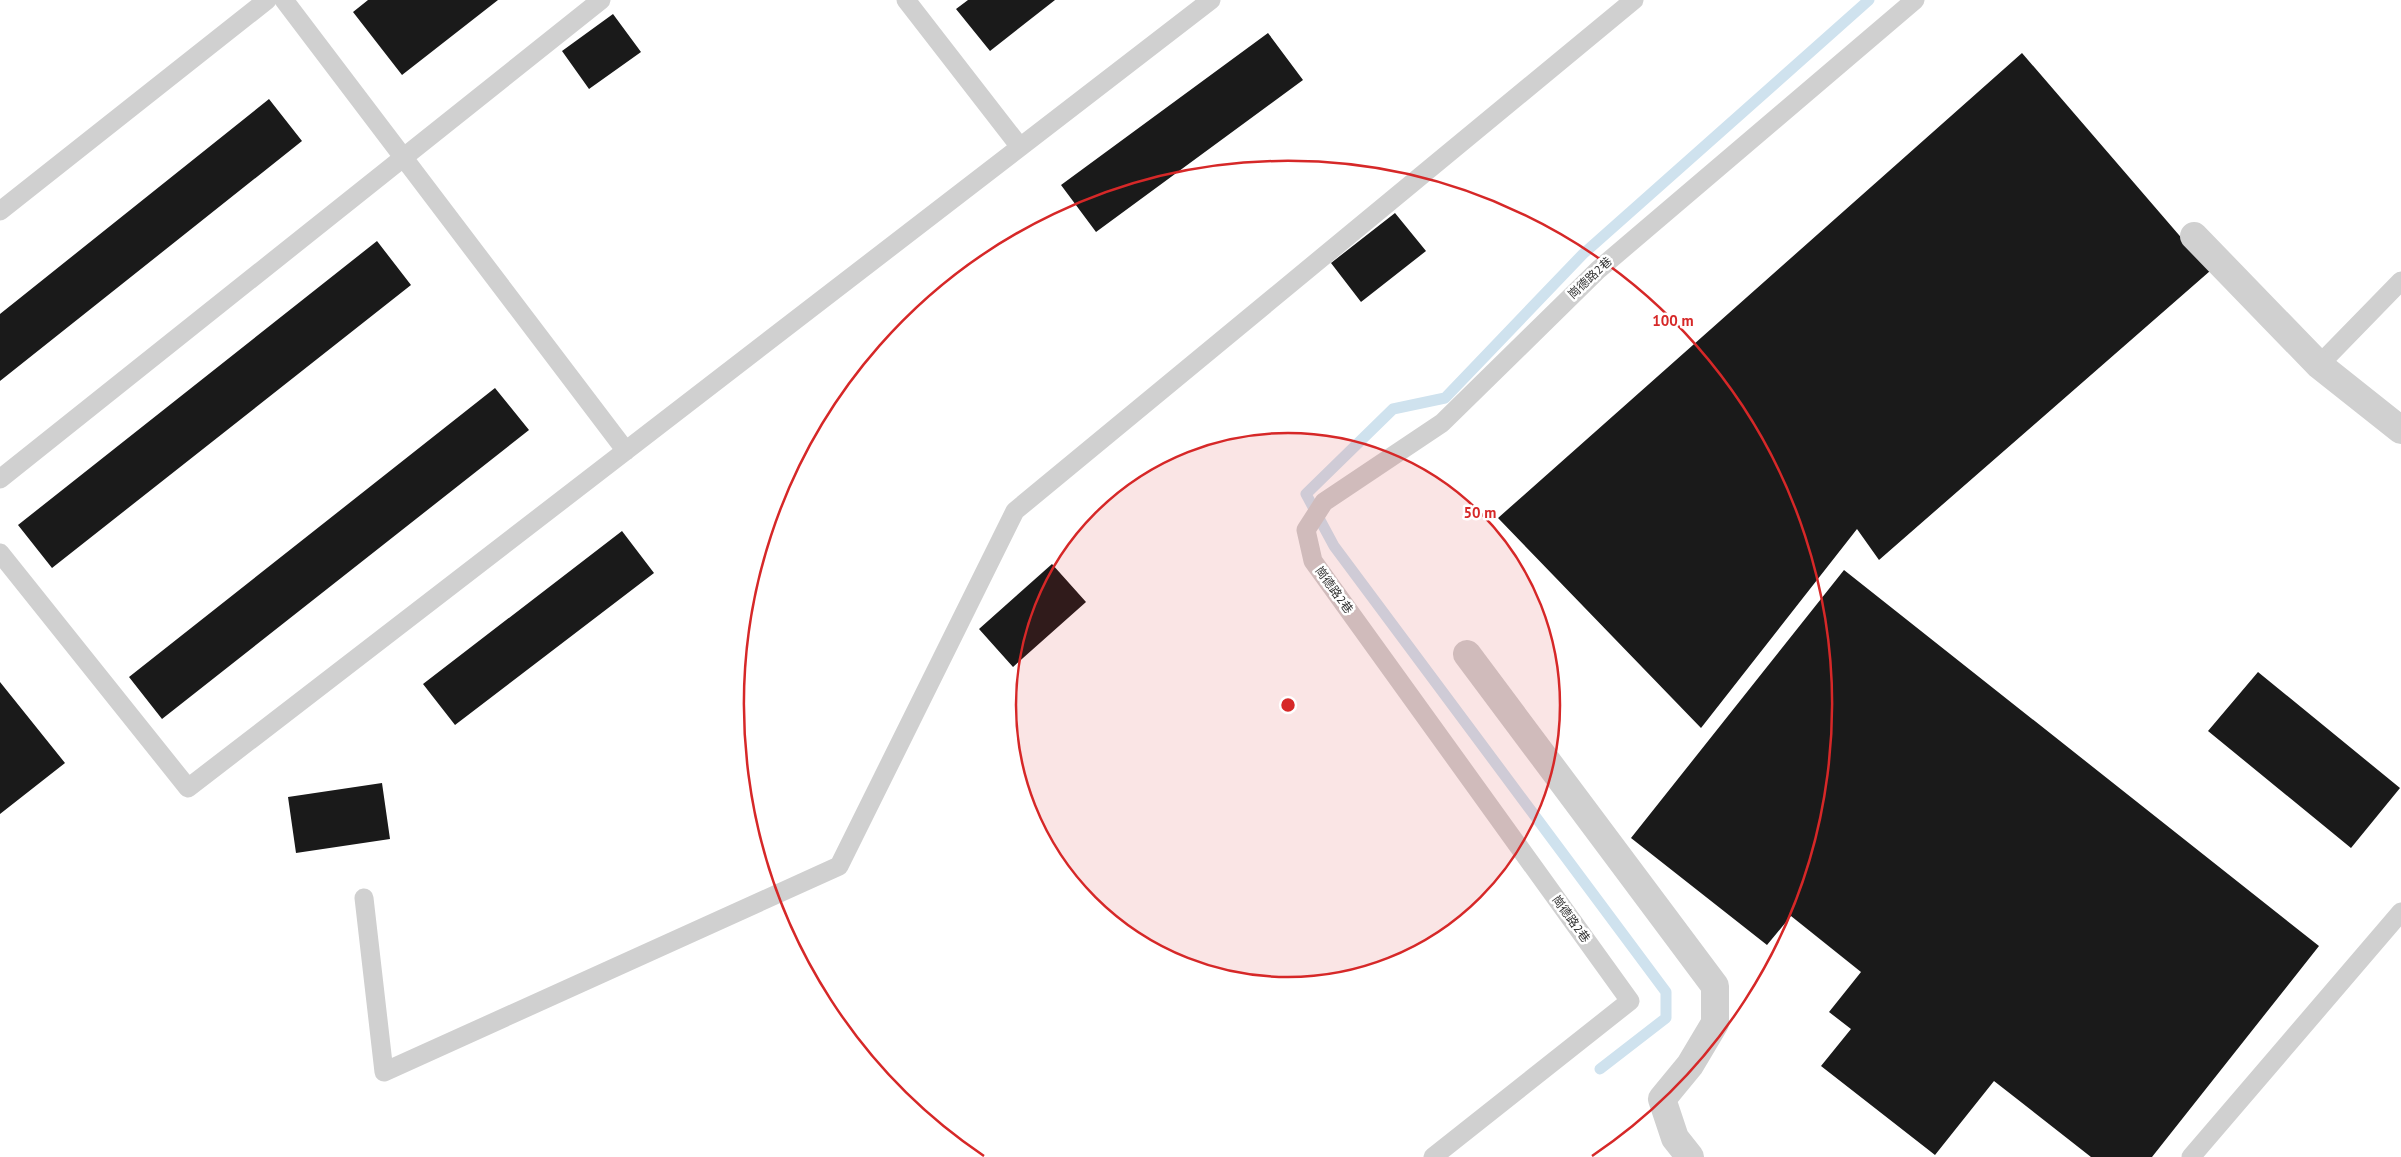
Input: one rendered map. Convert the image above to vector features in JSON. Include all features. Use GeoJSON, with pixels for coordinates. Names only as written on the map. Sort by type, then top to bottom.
{"type":"FeatureCollection","features":[{"type":"Feature","properties":{"kind":"street"},"geometry":{"type":"LineString","coordinates":[[2194,236],[2318,365],[2401,430]]}},
{"type":"Feature","properties":{"kind":"street"},"geometry":{"type":"LineString","coordinates":[[1467,654],[1715,986],[1715,1022],[1690,1065],[1662,1099],[1675,1138],[1690,1157]]}},
{"type":"Feature","properties":{"kind":"lane"},"geometry":{"type":"LineString","coordinates":[[0,211],[267,0]]}},
{"type":"Feature","properties":{"kind":"lane"},"geometry":{"type":"LineString","coordinates":[[284,0],[626,451]]}},
{"type":"Feature","properties":{"kind":"lane"},"geometry":{"type":"LineString","coordinates":[[0,479],[601,0]]}},
{"type":"Feature","properties":{"kind":"lane"},"geometry":{"type":"LineString","coordinates":[[906,0],[1020,147]]}},
{"type":"Feature","properties":{"kind":"lane"},"geometry":{"type":"LineString","coordinates":[[0,553],[188,788],[1211,0]]}},
{"type":"Feature","properties":{"kind":"lane"},"geometry":{"type":"LineString","coordinates":[[364,898],[384,1072],[839,866],[1015,511],[1634,0]]}},
{"type":"Feature","properties":{"kind":"lane","name":"崗德路2巷"},"geometry":{"type":"LineString","coordinates":[[1433,1157],[1630,1001],[1313,561],[1306,530],[1324,502],[1442,423],[1598,270],[1916,0]]}},
{"type":"Feature","properties":{"kind":"lane"},"geometry":{"type":"LineString","coordinates":[[2318,365],[2401,281]]}},
{"type":"Feature","properties":{"kind":"lane"},"geometry":{"type":"LineString","coordinates":[[2190,1157],[2401,912]]}},
{"type":"Feature","properties":{"kind":"building"},"geometry":{"type":"Polygon","coordinates":[[[368,0],[498,0],[402,75],[353,12],[368,0]]]}},
{"type":"Feature","properties":{"kind":"building"},"geometry":{"type":"Polygon","coordinates":[[[968,0],[1055,0],[990,51],[956,9],[968,0]]]}},
{"type":"Feature","properties":{"kind":"building"},"geometry":{"type":"Polygon","coordinates":[[[613,14],[641,52],[589,89],[562,51],[613,14]]]}},
{"type":"Feature","properties":{"kind":"building"},"geometry":{"type":"Polygon","coordinates":[[[1268,33],[1303,80],[1096,232],[1061,185],[1268,33]]]}},
{"type":"Feature","properties":{"kind":"building"},"geometry":{"type":"Polygon","coordinates":[[[2022,53],[2210,271],[1879,560],[1857,529],[1701,728],[1498,518],[2022,53]]]}},
{"type":"Feature","properties":{"kind":"building"},"geometry":{"type":"Polygon","coordinates":[[[269,99],[302,141],[0,381],[0,314],[269,99]]]}},
{"type":"Feature","properties":{"kind":"building"},"geometry":{"type":"Polygon","coordinates":[[[1395,213],[1426,251],[1361,302],[1331,263],[1395,213]]]}},
{"type":"Feature","properties":{"kind":"building"},"geometry":{"type":"Polygon","coordinates":[[[377,241],[411,285],[52,568],[18,525],[377,241]]]}},
{"type":"Feature","properties":{"kind":"building"},"geometry":{"type":"Polygon","coordinates":[[[495,388],[529,430],[162,719],[129,677],[495,388]]]}},
{"type":"Feature","properties":{"kind":"building"},"geometry":{"type":"Polygon","coordinates":[[[622,531],[654,573],[455,725],[423,684],[622,531]]]}},
{"type":"Feature","properties":{"kind":"building"},"geometry":{"type":"Polygon","coordinates":[[[1052,564],[1086,602],[1013,667],[979,629],[1052,564]]]}},
{"type":"Feature","properties":{"kind":"building"},"geometry":{"type":"Polygon","coordinates":[[[1844,570],[2319,946],[2152,1157],[2091,1157],[1994,1081],[1935,1155],[1821,1066],[1851,1029],[1829,1012],[1861,972],[1791,916],[1767,945],[1631,838],[1844,570]]]}},
{"type":"Feature","properties":{"kind":"building"},"geometry":{"type":"Polygon","coordinates":[[[2258,672],[2400,788],[2351,848],[2208,731],[2258,672]]]}},
{"type":"Feature","properties":{"kind":"building"},"geometry":{"type":"Polygon","coordinates":[[[0,682],[65,763],[0,814],[0,682]]]}},
{"type":"Feature","properties":{"kind":"building"},"geometry":{"type":"Polygon","coordinates":[[[382,783],[390,839],[296,853],[288,797],[382,783]]]}},
{"type":"Feature","properties":{"kind":"waterway"},"geometry":{"type":"LineString","coordinates":[[1600,1069],[1666,1018],[1666,992],[1334,546],[1306,494],[1393,409],[1445,398],[1583,254],[1869,0]]}}]}
